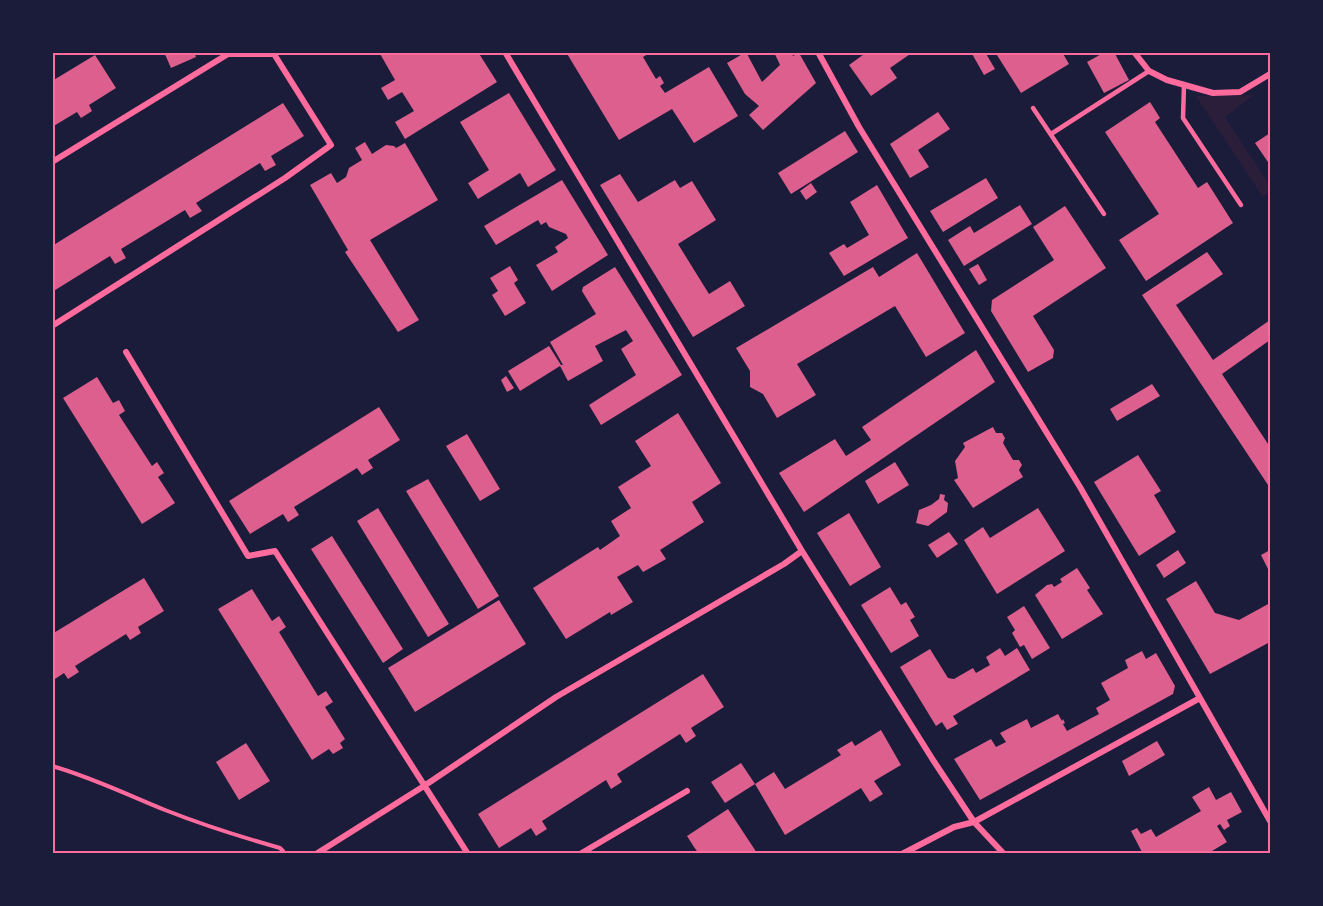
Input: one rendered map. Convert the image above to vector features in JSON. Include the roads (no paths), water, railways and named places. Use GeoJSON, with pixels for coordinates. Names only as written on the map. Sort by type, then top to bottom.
{"type":"FeatureCollection","features":[{"type":"Feature","properties":{"kind":"street"},"geometry":{"type":"LineString","coordinates":[[505,52],[802,551],[974,822],[1004,854]]}},
{"type":"Feature","properties":{"kind":"street"},"geometry":{"type":"LineString","coordinates":[[818,52],[860,127],[1080,487],[1270,821]]}},
{"type":"Feature","properties":{"kind":"street"},"geometry":{"type":"LineString","coordinates":[[1134,52],[1149,71],[1184,85],[1213,93],[1240,92],[1270,74]]}},
{"type":"Feature","properties":{"kind":"street"},"geometry":{"type":"LineString","coordinates":[[52,162],[228,54],[274,54],[332,146],[52,326]]}},
{"type":"Feature","properties":{"kind":"street"},"geometry":{"type":"LineString","coordinates":[[126,352],[248,556],[275,551],[468,854]]}},
{"type":"Feature","properties":{"kind":"street"},"geometry":{"type":"LineString","coordinates":[[316,854],[424,786],[556,697],[784,564],[802,551]]}},
{"type":"Feature","properties":{"kind":"street"},"geometry":{"type":"LineString","coordinates":[[902,854],[954,827],[974,822],[1200,698]]}},
{"type":"Feature","properties":{"kind":"street"},"geometry":{"type":"LineString","coordinates":[[580,854],[687,791]]}},
{"type":"Feature","properties":{"kind":"lane"},"geometry":{"type":"LineString","coordinates":[[1051,134],[1149,71]]}},
{"type":"Feature","properties":{"kind":"lane"},"geometry":{"type":"LineString","coordinates":[[1184,85],[1183,118],[1241,205]]}},
{"type":"Feature","properties":{"kind":"lane"},"geometry":{"type":"LineString","coordinates":[[1033,108],[1104,214]]}}]}
